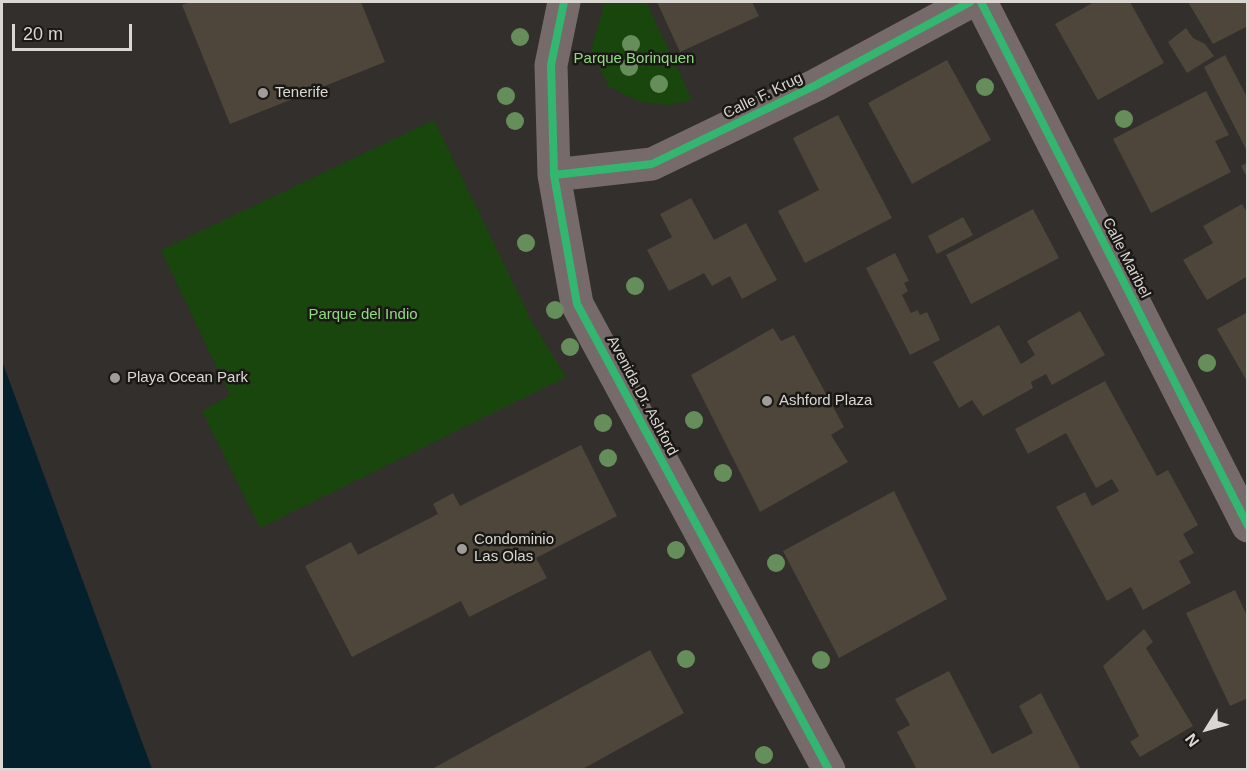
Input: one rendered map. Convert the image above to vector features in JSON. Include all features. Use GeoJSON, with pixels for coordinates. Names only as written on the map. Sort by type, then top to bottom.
{"type":"FeatureCollection","features":[{"type":"Feature","properties":{"kind":"street","name":"Avenida Dr. Ashford"},"geometry":{"type":"LineString","coordinates":[[564,2],[551,65],[554,176],[577,304],[829,770]]}},
{"type":"Feature","properties":{"kind":"street","name":"Calle F. Krug"},"geometry":{"type":"LineString","coordinates":[[554,176],[652,164],[816,85],[970,2]]}},
{"type":"Feature","properties":{"kind":"street","name":"Calle Maribel"},"geometry":{"type":"LineString","coordinates":[[981,2],[1248,526]]}},
{"type":"Feature","properties":{"kind":"green space","name":"Parque Borinquen"},"geometry":{"type":"Polygon","coordinates":[[[605,2],[646,2],[692,100],[667,105],[641,102],[609,87],[591,49],[605,2]]]}},
{"type":"Feature","properties":{"kind":"green space","name":"Parque del Indio"},"geometry":{"type":"Polygon","coordinates":[[[434,120],[532,322],[566,377],[260,528],[202,411],[230,395],[161,250],[434,120]]]}},
{"type":"Feature","properties":{"kind":"water"},"geometry":{"type":"Polygon","coordinates":[[[2,361],[152,769],[2,769],[2,361]]]}},
{"type":"Feature","properties":{"kind":"building","name":"Tenerife"},"geometry":{"type":"Polygon","coordinates":[[[190,2],[361,2],[385,62],[230,124],[182,5],[190,2]]]}},
{"type":"Feature","properties":{"kind":"building"},"geometry":{"type":"Polygon","coordinates":[[[657,2],[752,2],[759,16],[680,52],[657,2]]]}},
{"type":"Feature","properties":{"kind":"building"},"geometry":{"type":"Polygon","coordinates":[[[1094,2],[1130,2],[1164,63],[1098,100],[1055,24],[1094,2]]]}},
{"type":"Feature","properties":{"kind":"building"},"geometry":{"type":"Polygon","coordinates":[[[1188,2],[1246,2],[1248,26],[1213,44],[1188,2]]]}},
{"type":"Feature","properties":{"kind":"building"},"geometry":{"type":"Polygon","coordinates":[[[1186,28],[1193,38],[1205,44],[1214,56],[1187,73],[1168,42],[1186,28]]]}},
{"type":"Feature","properties":{"kind":"building"},"geometry":{"type":"Polygon","coordinates":[[[1225,55],[1248,99],[1248,153],[1204,67],[1225,55]]]}},
{"type":"Feature","properties":{"kind":"building"},"geometry":{"type":"Polygon","coordinates":[[[947,60],[991,140],[912,184],[868,103],[947,60]]]}},
{"type":"Feature","properties":{"kind":"building"},"geometry":{"type":"Polygon","coordinates":[[[1206,91],[1229,135],[1215,141],[1231,172],[1151,213],[1113,139],[1206,91]]]}},
{"type":"Feature","properties":{"kind":"building"},"geometry":{"type":"Polygon","coordinates":[[[838,115],[892,218],[805,263],[778,211],[819,190],[793,138],[838,115]]]}},
{"type":"Feature","properties":{"kind":"building"},"geometry":{"type":"Polygon","coordinates":[[[1248,162],[1248,179],[1241,166],[1248,162]]]}},
{"type":"Feature","properties":{"kind":"building"},"geometry":{"type":"Polygon","coordinates":[[[691,198],[714,240],[746,223],[777,280],[742,299],[730,276],[712,286],[704,273],[669,291],[647,250],[672,237],[660,214],[691,198]]]}},
{"type":"Feature","properties":{"kind":"building"},"geometry":{"type":"Polygon","coordinates":[[[1242,204],[1248,214],[1248,276],[1207,300],[1183,260],[1213,243],[1203,226],[1242,204]]]}},
{"type":"Feature","properties":{"kind":"building"},"geometry":{"type":"Polygon","coordinates":[[[1033,209],[1059,258],[971,304],[946,255],[1033,209]]]}},
{"type":"Feature","properties":{"kind":"building"},"geometry":{"type":"Polygon","coordinates":[[[963,217],[973,235],[937,254],[928,236],[963,217]]]}},
{"type":"Feature","properties":{"kind":"building"},"geometry":{"type":"Polygon","coordinates":[[[895,253],[909,281],[904,283],[908,291],[902,295],[911,313],[918,310],[920,315],[927,312],[940,340],[910,355],[866,268],[895,253]]]}},
{"type":"Feature","properties":{"kind":"building"},"geometry":{"type":"Polygon","coordinates":[[[1080,311],[1105,355],[1052,385],[1046,374],[1031,382],[1033,388],[983,416],[972,400],[959,408],[933,362],[999,325],[1021,364],[1035,355],[1027,341],[1080,311]]]}},
{"type":"Feature","properties":{"kind":"building"},"geometry":{"type":"Polygon","coordinates":[[[1248,312],[1248,383],[1217,329],[1248,312]]]}},
{"type":"Feature","properties":{"kind":"building","name":"Ashford Plaza"},"geometry":{"type":"Polygon","coordinates":[[[773,328],[781,341],[794,335],[844,427],[831,435],[848,462],[760,512],[691,375],[773,328]]]}},
{"type":"Feature","properties":{"kind":"building"},"geometry":{"type":"Polygon","coordinates":[[[1105,381],[1157,476],[1168,470],[1198,525],[1183,534],[1194,553],[1179,561],[1191,583],[1143,610],[1131,587],[1107,601],[1056,507],[1085,492],[1092,506],[1119,491],[1112,479],[1096,488],[1066,433],[1028,454],[1015,429],[1105,381]]]}},
{"type":"Feature","properties":{"kind":"building","name":"Condominio Las Olas"},"geometry":{"type":"Polygon","coordinates":[[[581,445],[617,516],[536,558],[547,578],[469,617],[461,601],[352,657],[305,566],[351,542],[358,555],[438,514],[433,504],[453,493],[460,506],[581,445]]]}},
{"type":"Feature","properties":{"kind":"building"},"geometry":{"type":"Polygon","coordinates":[[[894,491],[947,599],[839,658],[783,551],[894,491]]]}},
{"type":"Feature","properties":{"kind":"building"},"geometry":{"type":"Polygon","coordinates":[[[1235,590],[1248,618],[1248,698],[1230,706],[1186,613],[1235,590]]]}},
{"type":"Feature","properties":{"kind":"building"},"geometry":{"type":"Polygon","coordinates":[[[1144,629],[1153,642],[1146,648],[1193,726],[1140,757],[1130,742],[1139,736],[1103,666],[1144,629]]]}},
{"type":"Feature","properties":{"kind":"building"},"geometry":{"type":"Polygon","coordinates":[[[650,650],[684,713],[581,770],[430,770],[650,650]]]}},
{"type":"Feature","properties":{"kind":"building"},"geometry":{"type":"Polygon","coordinates":[[[949,671],[992,754],[1033,733],[1019,706],[1041,693],[1081,770],[917,770],[897,732],[910,725],[895,699],[949,671]]]}},
{"type":"Feature","properties":{"kind":"cycle path"},"geometry":{"type":"LineString","coordinates":[[564,2],[551,65],[554,175],[577,304],[829,770]]}},
{"type":"Feature","properties":{"kind":"cycle path"},"geometry":{"type":"LineString","coordinates":[[554,175],[652,164],[816,85],[970,2]]}},
{"type":"Feature","properties":{"kind":"cycle path"},"geometry":{"type":"LineString","coordinates":[[981,2],[1248,526]]}},
{"type":"Feature","properties":{"kind":"place","name":"Tenerife"},"geometry":{"type":"Point","coordinates":[263,93]}},
{"type":"Feature","properties":{"kind":"place","name":"Playa Ocean Park"},"geometry":{"type":"Point","coordinates":[115,378]}},
{"type":"Feature","properties":{"kind":"place","name":"Ashford Plaza"},"geometry":{"type":"Point","coordinates":[767,401]}},
{"type":"Feature","properties":{"kind":"place","name":"Condominio Las Olas"},"geometry":{"type":"Point","coordinates":[462,549]}}]}
